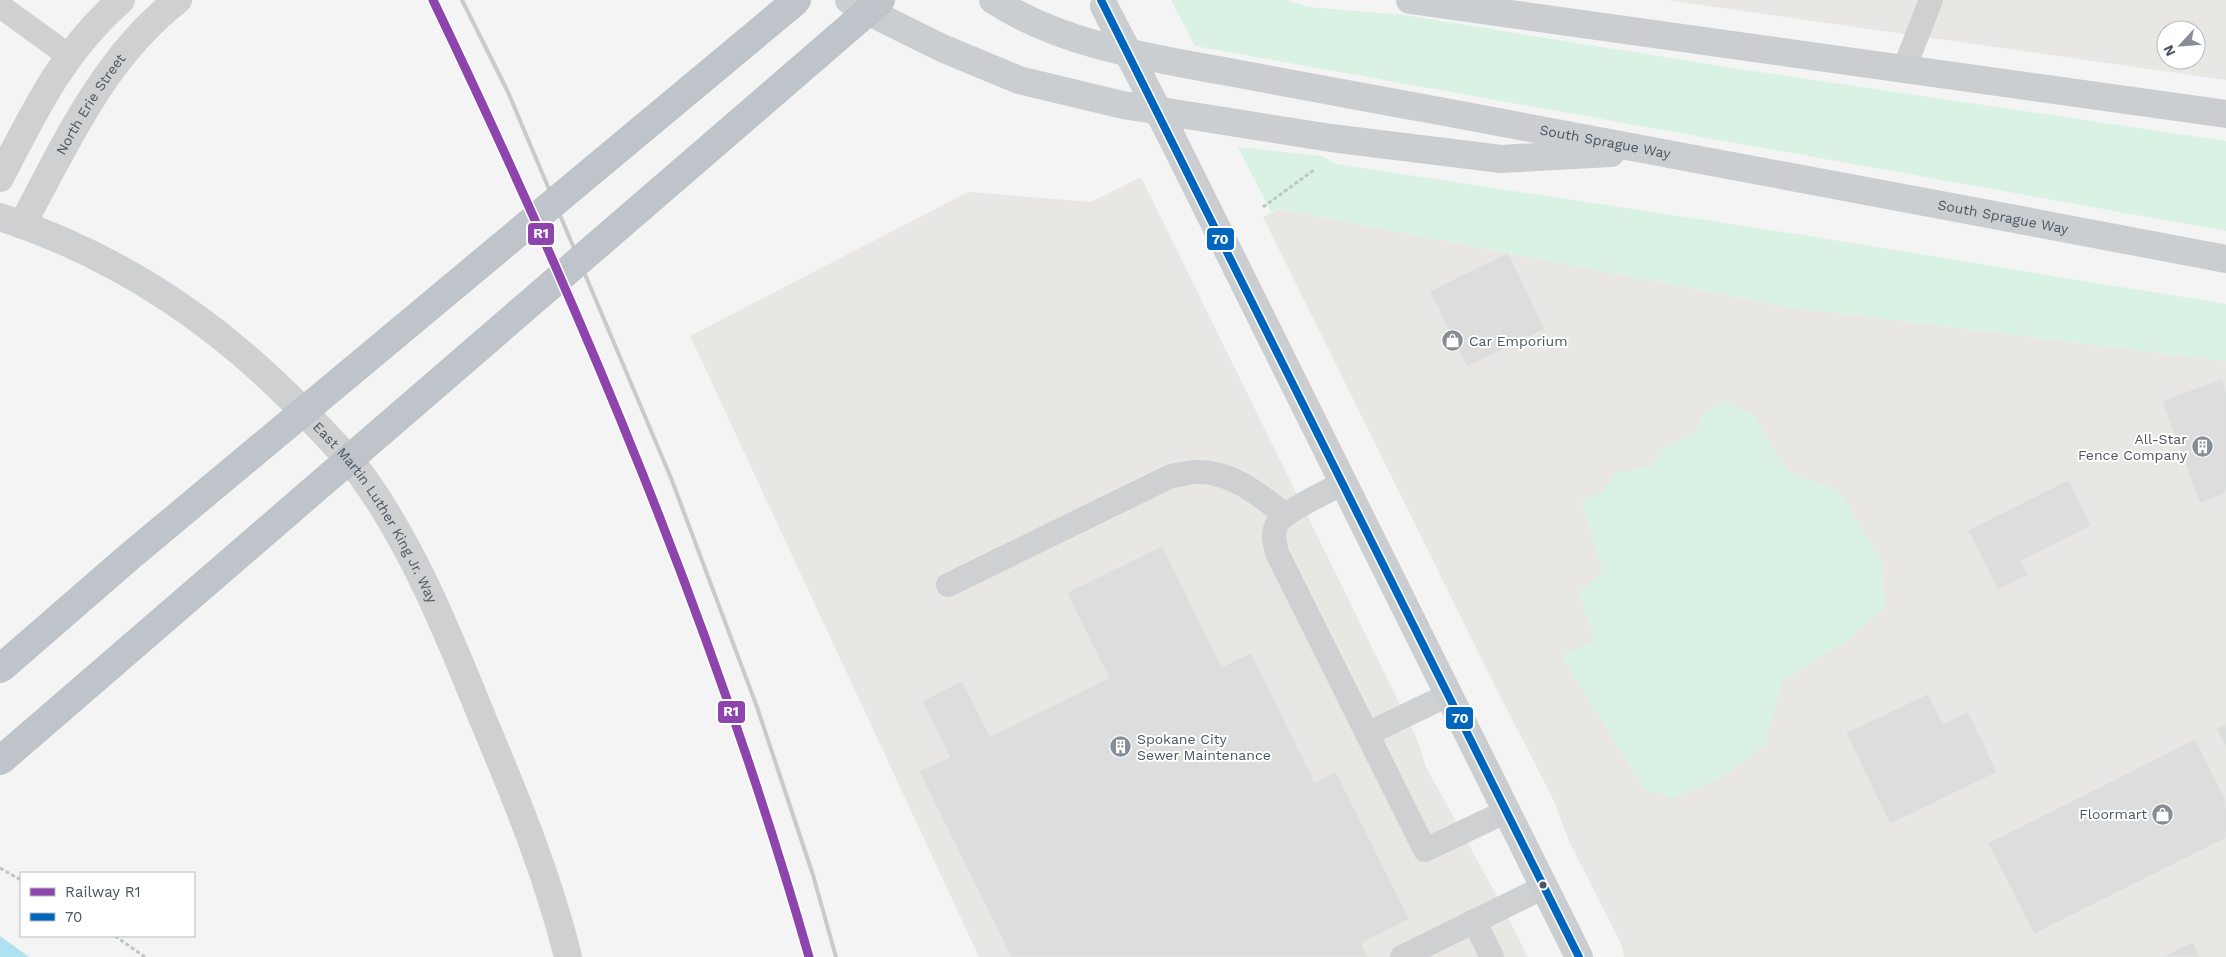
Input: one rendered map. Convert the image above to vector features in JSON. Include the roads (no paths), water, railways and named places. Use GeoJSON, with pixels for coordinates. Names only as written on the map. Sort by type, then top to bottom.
{"type":"FeatureCollection","features":[{"type":"Feature","properties":{"kind":"highway"},"geometry":{"type":"LineString","coordinates":[[0,669],[129,557],[796,0]]}},
{"type":"Feature","properties":{"kind":"highway"},"geometry":{"type":"LineString","coordinates":[[0,762],[881,0]]}},
{"type":"Feature","properties":{"kind":"main road"},"geometry":{"type":"LineString","coordinates":[[849,0],[859,8],[942,48],[1020,80],[1122,105],[1331,138],[1501,159],[1655,150]]}},
{"type":"Feature","properties":{"kind":"main road","name":"South Sprague Way"},"geometry":{"type":"LineString","coordinates":[[993,0],[1013,13],[1058,32],[1109,48],[1196,66],[1655,150],[2226,260]]}},
{"type":"Feature","properties":{"kind":"main road"},"geometry":{"type":"LineString","coordinates":[[1410,0],[2226,114]]}},
{"type":"Feature","properties":{"kind":"main road"},"geometry":{"type":"LineString","coordinates":[[1103,3],[1171,136],[1448,695],[1508,810],[1579,957]]}},
{"type":"Feature","properties":{"kind":"street"},"geometry":{"type":"LineString","coordinates":[[0,178],[44,93],[69,56],[105,14],[121,0]]}},
{"type":"Feature","properties":{"kind":"street","name":"North Erie Street"},"geometry":{"type":"LineString","coordinates":[[11,221],[102,82],[133,44],[178,0]]}},
{"type":"Feature","properties":{"kind":"street","name":"East Martin Luther King Jr. Way"},"geometry":{"type":"LineString","coordinates":[[11,221],[106,261],[155,289],[209,326],[285,392],[330,438],[364,480],[398,532],[446,629],[516,797],[558,916],[568,957]]}},
{"type":"Feature","properties":{"kind":"lane"},"geometry":{"type":"LineString","coordinates":[[1904,69],[1931,0]]}},
{"type":"Feature","properties":{"kind":"lane"},"geometry":{"type":"LineString","coordinates":[[0,6],[69,56]]}},
{"type":"Feature","properties":{"kind":"lane"},"geometry":{"type":"LineString","coordinates":[[948,585],[1171,476],[1197,472],[1220,474],[1247,488],[1286,515]]}},
{"type":"Feature","properties":{"kind":"lane"},"geometry":{"type":"LineString","coordinates":[[1343,484],[1286,515],[1276,524],[1274,538],[1277,553],[1425,850],[1508,810]]}},
{"type":"Feature","properties":{"kind":"lane"},"geometry":{"type":"LineString","coordinates":[[1367,734],[1448,695]]}},
{"type":"Feature","properties":{"kind":"lane"},"geometry":{"type":"LineString","coordinates":[[1402,957],[1544,887]]}},
{"type":"Feature","properties":{"kind":"lane"},"geometry":{"type":"LineString","coordinates":[[1474,921],[1492,957]]}},
{"type":"Feature","properties":{"kind":"water"},"geometry":{"type":"Polygon","coordinates":[[[0,936],[29,957],[0,957],[0,936]]]}},
{"type":"Feature","properties":{"kind":"railway"},"geometry":{"type":"LineString","coordinates":[[462,0],[508,92],[671,478],[757,707],[813,875],[836,957]]}},
{"type":"Feature","properties":{"kind":"rail line","name":"R1"},"geometry":{"type":"LineString","coordinates":[[433,0],[541,233],[641,471],[688,591],[731,712],[772,834],[809,957]]}},
{"type":"Feature","properties":{"kind":"place","name":"Car Emporium"},"geometry":{"type":"Point","coordinates":[1453,341]}},
{"type":"Feature","properties":{"kind":"place","name":"All-Star Fence Company"},"geometry":{"type":"Point","coordinates":[2203,447]}},
{"type":"Feature","properties":{"kind":"place","name":"Spokane City Sewer Maintenance"},"geometry":{"type":"Point","coordinates":[1121,747]}},
{"type":"Feature","properties":{"kind":"place","name":"Floormart"},"geometry":{"type":"Point","coordinates":[2163,814]}}]}
